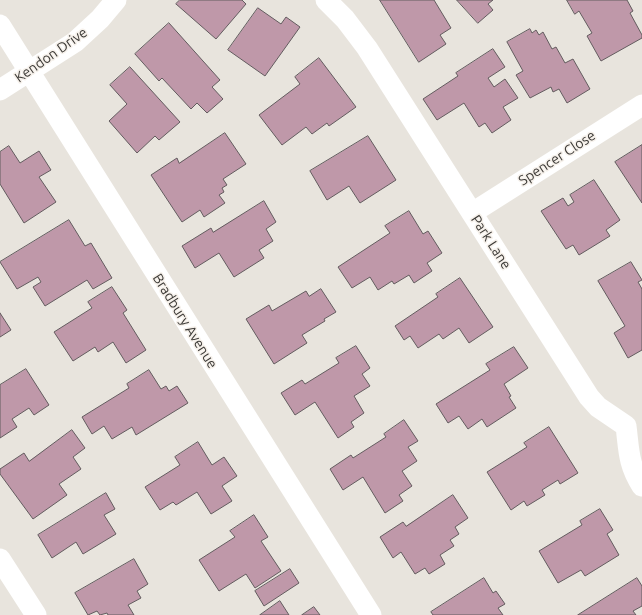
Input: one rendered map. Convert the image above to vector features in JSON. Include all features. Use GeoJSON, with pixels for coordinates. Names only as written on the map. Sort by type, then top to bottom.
{"type":"FeatureCollection","features":[{"type":"Feature","properties":{"kind":"street","name":"Kendon Drive"},"geometry":{"type":"LineString","coordinates":[[0,90],[75,42],[100,19],[116,0]]}},
{"type":"Feature","properties":{"kind":"street","name":"Park Lane"},"geometry":{"type":"LineString","coordinates":[[326,0],[345,19],[367,48],[589,397],[598,408],[634,423],[629,455],[632,469],[642,486]]}},
{"type":"Feature","properties":{"kind":"street","name":"Bradbury Avenue"},"geometry":{"type":"LineString","coordinates":[[0,25],[371,615]]}},
{"type":"Feature","properties":{"kind":"street","name":"Spencer Close"},"geometry":{"type":"LineString","coordinates":[[472,213],[642,105]]}},
{"type":"Feature","properties":{"kind":"street"},"geometry":{"type":"LineString","coordinates":[[0,558],[36,615]]}},
{"type":"Feature","properties":{"kind":"building"},"geometry":{"type":"Polygon","coordinates":[[[180,0],[242,0],[246,4],[216,39],[176,4],[180,0]]]}},
{"type":"Feature","properties":{"kind":"building"},"geometry":{"type":"Polygon","coordinates":[[[380,0],[434,0],[451,28],[440,35],[446,44],[419,62],[380,0]]]}},
{"type":"Feature","properties":{"kind":"building"},"geometry":{"type":"Polygon","coordinates":[[[457,0],[493,0],[488,4],[493,10],[478,23],[457,0]]]}},
{"type":"Feature","properties":{"kind":"building"},"geometry":{"type":"Polygon","coordinates":[[[567,0],[627,0],[633,11],[630,13],[642,35],[642,38],[601,61],[587,36],[592,33],[579,11],[575,14],[567,0]]]}},
{"type":"Feature","properties":{"kind":"building"},"geometry":{"type":"Polygon","coordinates":[[[258,8],[281,24],[286,17],[300,27],[265,76],[228,50],[258,8]]]}},
{"type":"Feature","properties":{"kind":"building"},"geometry":{"type":"Polygon","coordinates":[[[169,23],[220,80],[212,87],[223,99],[207,113],[197,103],[191,109],[162,78],[159,81],[135,54],[169,23]]]}},
{"type":"Feature","properties":{"kind":"building"},"geometry":{"type":"Polygon","coordinates":[[[530,29],[532,33],[536,30],[539,35],[543,32],[552,49],[556,47],[565,63],[573,59],[590,89],[567,103],[559,89],[553,92],[551,87],[530,98],[516,75],[523,71],[507,42],[530,29]]]}},
{"type":"Feature","properties":{"kind":"building"},"geometry":{"type":"Polygon","coordinates":[[[493,49],[505,67],[488,78],[494,87],[505,79],[518,98],[503,107],[511,120],[492,133],[485,123],[479,127],[464,103],[437,120],[423,99],[458,76],[456,73],[493,49]]]}},
{"type":"Feature","properties":{"kind":"building"},"geometry":{"type":"Polygon","coordinates":[[[319,58],[356,107],[329,126],[327,123],[312,134],[306,127],[282,145],[259,115],[300,84],[295,77],[319,58]]]}},
{"type":"Feature","properties":{"kind":"building"},"geometry":{"type":"Polygon","coordinates":[[[130,67],[180,122],[159,140],[155,136],[137,153],[109,121],[127,104],[110,85],[130,67]]]}},
{"type":"Feature","properties":{"kind":"building"},"geometry":{"type":"Polygon","coordinates":[[[225,133],[246,164],[223,179],[227,185],[222,188],[224,192],[219,195],[225,203],[204,217],[200,210],[182,222],[151,175],[177,158],[179,163],[225,133]]]}},
{"type":"Feature","properties":{"kind":"building"},"geometry":{"type":"Polygon","coordinates":[[[368,136],[396,180],[360,203],[349,186],[327,200],[310,171],[368,136]]]}},
{"type":"Feature","properties":{"kind":"building"},"geometry":{"type":"Polygon","coordinates":[[[642,145],[642,203],[615,162],[642,145]]]}},
{"type":"Feature","properties":{"kind":"building"},"geometry":{"type":"Polygon","coordinates":[[[9,146],[20,163],[39,151],[51,170],[39,177],[56,202],[24,223],[0,184],[0,152],[9,146]]]}},
{"type":"Feature","properties":{"kind":"building"},"geometry":{"type":"Polygon","coordinates":[[[594,180],[620,220],[606,230],[610,236],[579,255],[573,245],[566,249],[541,211],[563,198],[568,206],[574,202],[570,195],[594,180]]]}},
{"type":"Feature","properties":{"kind":"building"},"geometry":{"type":"Polygon","coordinates":[[[264,201],[276,222],[266,229],[273,241],[259,250],[264,258],[234,277],[219,253],[195,268],[182,246],[211,228],[213,232],[264,201]]]}},
{"type":"Feature","properties":{"kind":"building"},"geometry":{"type":"Polygon","coordinates":[[[409,211],[423,234],[428,231],[442,253],[427,263],[432,271],[414,283],[409,275],[394,284],[392,281],[378,290],[370,277],[352,288],[338,267],[390,233],[385,226],[409,211]]]}},
{"type":"Feature","properties":{"kind":"building"},"geometry":{"type":"Polygon","coordinates":[[[69,220],[85,246],[91,243],[112,278],[93,289],[87,280],[45,306],[33,287],[41,282],[38,277],[17,289],[0,262],[69,220]]]}},
{"type":"Feature","properties":{"kind":"building"},"geometry":{"type":"Polygon","coordinates":[[[631,262],[642,280],[638,282],[642,289],[642,350],[628,358],[614,333],[625,326],[598,281],[631,262]]]}},
{"type":"Feature","properties":{"kind":"building"},"geometry":{"type":"Polygon","coordinates":[[[460,278],[493,327],[469,343],[459,328],[443,339],[439,334],[418,348],[410,336],[404,340],[395,326],[438,297],[436,294],[460,278]]]}},
{"type":"Feature","properties":{"kind":"building"},"geometry":{"type":"Polygon","coordinates":[[[112,287],[127,310],[123,313],[146,350],[126,363],[113,342],[98,352],[95,347],[73,361],[54,332],[92,308],[88,302],[112,287]]]}},
{"type":"Feature","properties":{"kind":"building"},"geometry":{"type":"Polygon","coordinates":[[[321,289],[336,312],[324,319],[325,321],[302,335],[307,343],[274,364],[246,319],[269,305],[272,311],[306,291],[309,296],[321,289]]]}},
{"type":"Feature","properties":{"kind":"building"},"geometry":{"type":"Polygon","coordinates":[[[0,313],[11,330],[0,337],[0,313]]]}},
{"type":"Feature","properties":{"kind":"building"},"geometry":{"type":"Polygon","coordinates":[[[356,346],[370,368],[362,374],[370,386],[354,396],[364,413],[351,422],[354,427],[338,438],[315,402],[295,415],[281,393],[302,380],[305,384],[339,363],[336,358],[356,346]]]}},
{"type":"Feature","properties":{"kind":"building"},"geometry":{"type":"Polygon","coordinates":[[[514,347],[528,368],[504,384],[511,396],[509,397],[516,408],[487,427],[482,419],[468,429],[459,416],[448,423],[436,404],[490,370],[486,364],[514,347]]]}},
{"type":"Feature","properties":{"kind":"building"},"geometry":{"type":"Polygon","coordinates":[[[26,369],[49,405],[34,415],[29,408],[12,419],[17,427],[0,438],[0,385],[26,369]]]}},
{"type":"Feature","properties":{"kind":"building"},"geometry":{"type":"Polygon","coordinates":[[[149,370],[161,389],[166,386],[169,391],[177,386],[188,403],[136,435],[132,427],[112,439],[104,426],[92,434],[82,417],[129,388],[127,384],[149,370]]]}},
{"type":"Feature","properties":{"kind":"building"},"geometry":{"type":"Polygon","coordinates":[[[404,420],[418,441],[408,447],[417,461],[402,471],[412,486],[399,495],[403,501],[385,513],[363,477],[343,490],[330,469],[351,455],[353,458],[386,437],[384,434],[404,420]]]}},
{"type":"Feature","properties":{"kind":"building"},"geometry":{"type":"Polygon","coordinates":[[[549,427],[578,473],[560,484],[558,480],[542,490],[545,495],[527,506],[524,501],[511,510],[487,472],[527,447],[524,443],[549,427]]]}},
{"type":"Feature","properties":{"kind":"building"},"geometry":{"type":"Polygon","coordinates":[[[72,430],[85,448],[73,457],[81,469],[59,484],[67,495],[33,519],[0,474],[0,469],[24,453],[29,461],[72,430]]]}},
{"type":"Feature","properties":{"kind":"building"},"geometry":{"type":"Polygon","coordinates":[[[198,442],[212,465],[224,457],[237,476],[222,486],[232,501],[211,514],[197,492],[176,505],[173,502],[160,510],[145,487],[180,465],[175,457],[198,442]]]}},
{"type":"Feature","properties":{"kind":"building"},"geometry":{"type":"Polygon","coordinates":[[[106,493],[115,509],[104,515],[116,534],[83,554],[76,542],[52,558],[38,535],[106,493]]]}},
{"type":"Feature","properties":{"kind":"building"},"geometry":{"type":"Polygon","coordinates":[[[453,495],[468,518],[455,527],[459,534],[450,540],[454,546],[440,555],[445,564],[429,574],[425,568],[415,574],[401,552],[393,558],[380,537],[403,522],[406,526],[453,495]]]}},
{"type":"Feature","properties":{"kind":"building"},"geometry":{"type":"Polygon","coordinates":[[[600,509],[613,530],[607,534],[619,555],[585,576],[581,570],[558,583],[539,551],[582,525],[580,521],[600,509]]]}},
{"type":"Feature","properties":{"kind":"building"},"geometry":{"type":"Polygon","coordinates":[[[254,515],[268,537],[261,541],[281,571],[255,588],[246,574],[219,591],[199,560],[235,537],[230,531],[254,515]]]}},
{"type":"Feature","properties":{"kind":"building"},"geometry":{"type":"Polygon","coordinates":[[[134,559],[148,584],[137,591],[141,598],[128,605],[134,615],[108,615],[107,613],[100,615],[97,611],[88,615],[75,593],[134,559]]]}},
{"type":"Feature","properties":{"kind":"building"},"geometry":{"type":"Polygon","coordinates":[[[290,569],[299,583],[264,606],[255,591],[290,569]]]}},
{"type":"Feature","properties":{"kind":"building"},"geometry":{"type":"Polygon","coordinates":[[[484,578],[493,593],[496,591],[505,604],[498,608],[503,615],[433,615],[431,612],[484,578]]]}},
{"type":"Feature","properties":{"kind":"building"},"geometry":{"type":"Polygon","coordinates":[[[637,578],[642,586],[642,606],[633,611],[636,615],[578,615],[637,578]]]}},
{"type":"Feature","properties":{"kind":"building"},"geometry":{"type":"Polygon","coordinates":[[[280,601],[289,615],[260,615],[280,601]]]}},
{"type":"Feature","properties":{"kind":"building"},"geometry":{"type":"Polygon","coordinates":[[[314,607],[320,615],[302,615],[314,607]]]}}]}
